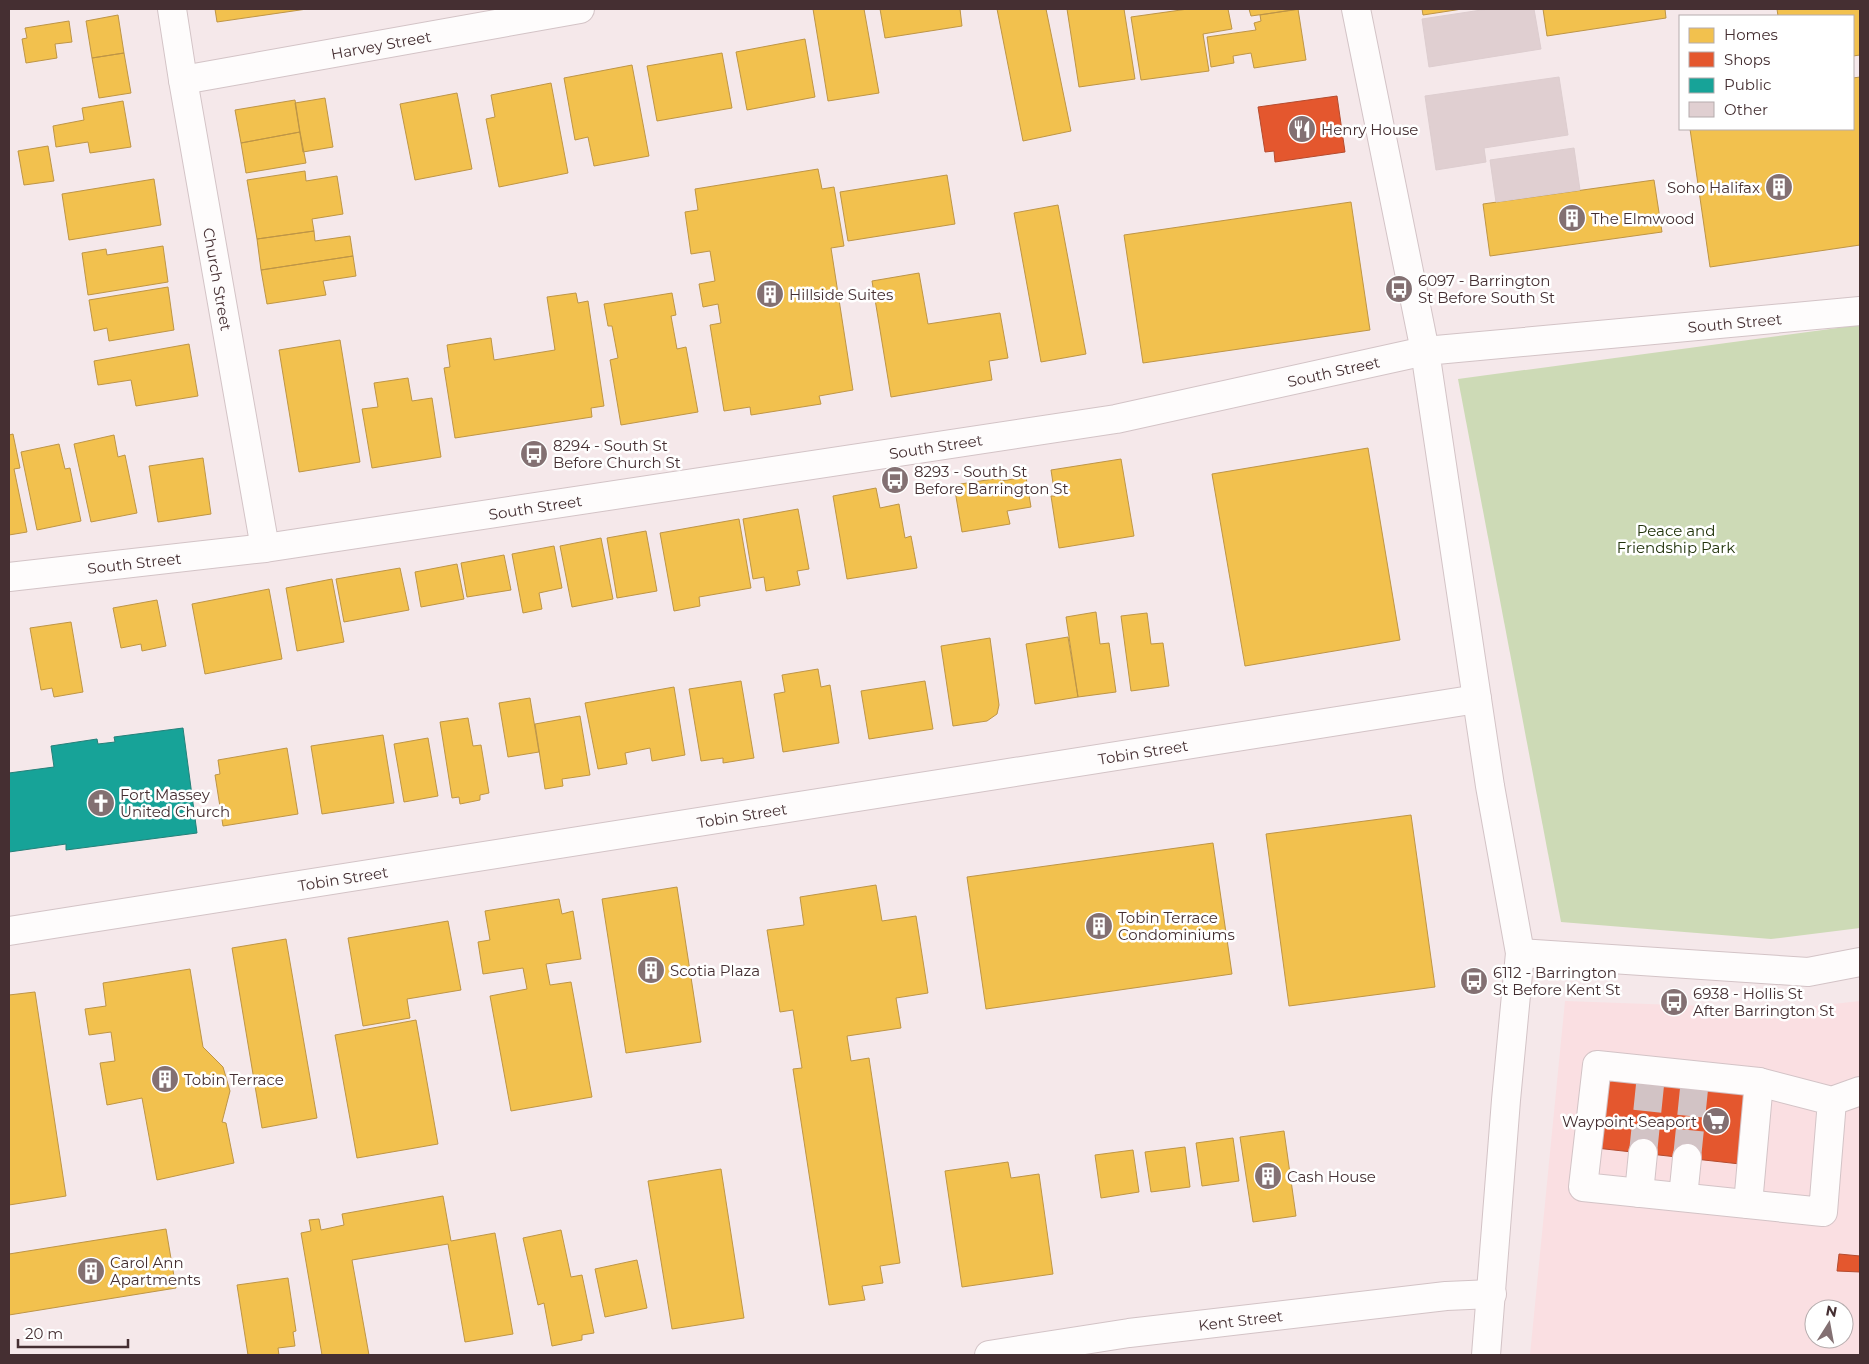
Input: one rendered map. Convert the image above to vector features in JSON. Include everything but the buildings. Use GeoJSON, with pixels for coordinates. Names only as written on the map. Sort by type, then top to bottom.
{"type":"FeatureCollection","features":[{"type":"Feature","properties":{"kind":"street","name":"Church Street"},"geometry":{"type":"LineString","coordinates":[[172,9],[265,548]]}},
{"type":"Feature","properties":{"kind":"street","name":"Harvey Street"},"geometry":{"type":"LineString","coordinates":[[183,80],[580,9]]}},
{"type":"Feature","properties":{"kind":"street"},"geometry":{"type":"LineString","coordinates":[[1356,9],[1425,351],[1490,786],[1520,953],[1506,1100],[1486,1355]]}},
{"type":"Feature","properties":{"kind":"street","name":"South Street"},"geometry":{"type":"LineString","coordinates":[[9,577],[265,548],[1116,419],[1425,351],[1860,311]]}},
{"type":"Feature","properties":{"kind":"street","name":"Tobin Street"},"geometry":{"type":"LineString","coordinates":[[9,931],[1477,699]]}},
{"type":"Feature","properties":{"kind":"street"},"geometry":{"type":"LineString","coordinates":[[1520,953],[1808,972],[1860,962]]}},
{"type":"Feature","properties":{"kind":"street"},"geometry":{"type":"LineString","coordinates":[[1832,1101],[1823,1212],[1583,1187],[1597,1065],[1651,1078],[1694,1082],[1759,1082],[1832,1101],[1860,1091]]}},
{"type":"Feature","properties":{"kind":"street"},"geometry":{"type":"LineString","coordinates":[[1748,1204],[1759,1082]]}},
{"type":"Feature","properties":{"kind":"street"},"geometry":{"type":"LineString","coordinates":[[1639,1193],[1643,1153]]}},
{"type":"Feature","properties":{"kind":"street"},"geometry":{"type":"LineString","coordinates":[[1683,1197],[1687,1158]]}},
{"type":"Feature","properties":{"kind":"street","name":"Kent Street"},"geometry":{"type":"LineString","coordinates":[[989,1355],[1129,1333],[1446,1296],[1492,1294]]}},
{"type":"Feature","properties":{"kind":"shaded area"},"geometry":{"type":"Polygon","coordinates":[[[1565,1001],[1789,1009],[1860,1001],[1860,1355],[1530,1355],[1565,1001]]]}},
{"type":"Feature","properties":{"kind":"green space","name":"Peace and Friendship Park"},"geometry":{"type":"Polygon","coordinates":[[[1860,325],[1860,928],[1771,939],[1561,922],[1458,379],[1860,325]]]}},
{"type":"Feature","properties":{"kind":"tunnel"},"geometry":{"type":"LineString","coordinates":[[1643,1153],[1650,1085]]}},
{"type":"Feature","properties":{"kind":"tunnel"},"geometry":{"type":"LineString","coordinates":[[1687,1158],[1694,1089]]}},
{"type":"Feature","properties":{"kind":"place","name":"Henry House"},"geometry":{"type":"Point","coordinates":[1302,129]}},
{"type":"Feature","properties":{"kind":"place","name":"Soho Halifax"},"geometry":{"type":"Point","coordinates":[1779,187]}},
{"type":"Feature","properties":{"kind":"place","name":"The Elmwood"},"geometry":{"type":"Point","coordinates":[1572,218]}},
{"type":"Feature","properties":{"kind":"place","name":"6097 - Barrington St Before South St"},"geometry":{"type":"Point","coordinates":[1399,289]}},
{"type":"Feature","properties":{"kind":"place","name":"Hillside Suites"},"geometry":{"type":"Point","coordinates":[770,294]}},
{"type":"Feature","properties":{"kind":"place","name":"8294 - South St Before Church St"},"geometry":{"type":"Point","coordinates":[534,454]}},
{"type":"Feature","properties":{"kind":"place","name":"8293 - South St Before Barrington St"},"geometry":{"type":"Point","coordinates":[895,480]}},
{"type":"Feature","properties":{"kind":"place","name":"Fort Massey United Church"},"geometry":{"type":"Point","coordinates":[101,803]}},
{"type":"Feature","properties":{"kind":"place","name":"Tobin Terrace Condominiums"},"geometry":{"type":"Point","coordinates":[1099,926]}},
{"type":"Feature","properties":{"kind":"place","name":"Scotia Plaza"},"geometry":{"type":"Point","coordinates":[651,970]}},
{"type":"Feature","properties":{"kind":"place","name":"6112 - Barrington St Before Kent St"},"geometry":{"type":"Point","coordinates":[1474,981]}},
{"type":"Feature","properties":{"kind":"place","name":"6938 - Hollis St After Barrington St"},"geometry":{"type":"Point","coordinates":[1674,1002]}},
{"type":"Feature","properties":{"kind":"place","name":"Tobin Terrace"},"geometry":{"type":"Point","coordinates":[165,1079]}},
{"type":"Feature","properties":{"kind":"place","name":"Waypoint Seaport"},"geometry":{"type":"Point","coordinates":[1716,1121]}},
{"type":"Feature","properties":{"kind":"place","name":"Cash House"},"geometry":{"type":"Point","coordinates":[1268,1176]}},
{"type":"Feature","properties":{"kind":"place","name":"Carol Ann Apartments"},"geometry":{"type":"Point","coordinates":[91,1271]}}]}
